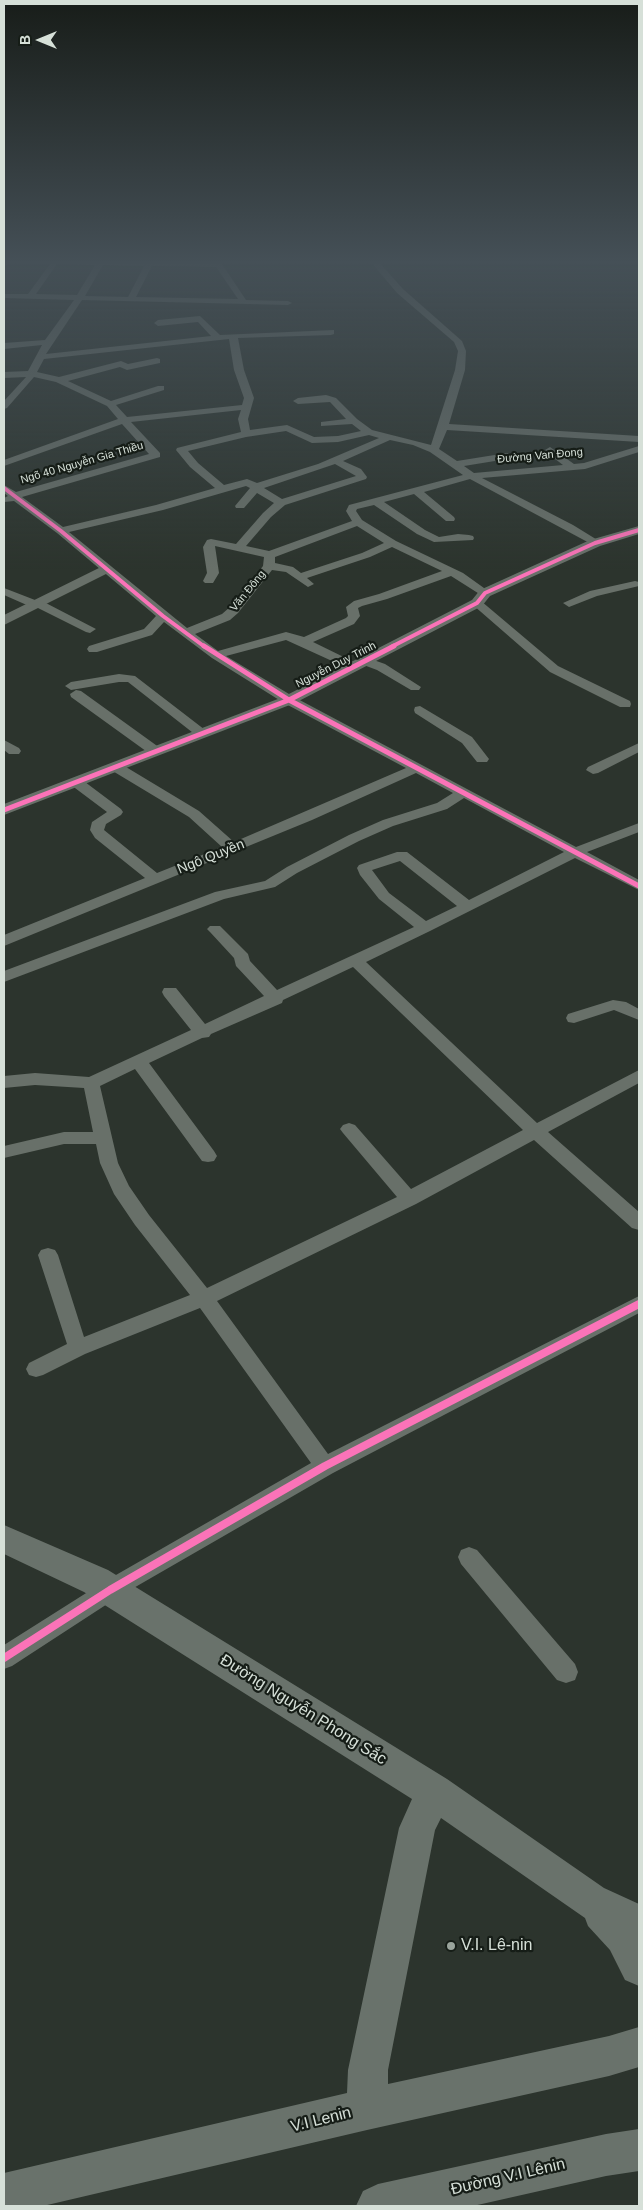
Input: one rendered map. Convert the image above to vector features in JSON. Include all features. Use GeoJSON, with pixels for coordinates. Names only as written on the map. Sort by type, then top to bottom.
{"type":"FeatureCollection","features":[{"type":"Feature","properties":{"kind":"main road","name":"Đường Nguyễn Phong Sắc"},"geometry":{"type":"LineString","coordinates":[[4,1539],[96,1581],[434,1792],[591,1901],[639,1924]]}},
{"type":"Feature","properties":{"kind":"main road"},"geometry":{"type":"LineString","coordinates":[[367,2108],[368,2070],[417,1828],[434,1792]]}},
{"type":"Feature","properties":{"kind":"main road","name":"Đường Nguyễn Phong Sắc"},"geometry":{"type":"LineString","coordinates":[[591,1901],[624,1936],[639,1966]]}},
{"type":"Feature","properties":{"kind":"main road","name":"V.I Lenin"},"geometry":{"type":"LineString","coordinates":[[4,2194],[367,2108],[609,2056],[639,2047]]}},
{"type":"Feature","properties":{"kind":"main road","name":"Đường V.I Lênin"},"geometry":{"type":"LineString","coordinates":[[378,2206],[606,2155],[639,2150]]}},
{"type":"Feature","properties":{"kind":"street"},"geometry":{"type":"LineString","coordinates":[[4,406],[32,374],[37,364]]}},
{"type":"Feature","properties":{"kind":"street"},"geometry":{"type":"LineString","coordinates":[[59,380],[121,364]]}},
{"type":"Feature","properties":{"kind":"street"},"geometry":{"type":"LineString","coordinates":[[122,364],[127,367],[141,364]]}},
{"type":"Feature","properties":{"kind":"street"},"geometry":{"type":"LineString","coordinates":[[238,364],[249,398],[243,419],[246,434]]}},
{"type":"Feature","properties":{"kind":"street"},"geometry":{"type":"LineString","coordinates":[[434,450],[444,427],[461,364]]}},
{"type":"Feature","properties":{"kind":"street"},"geometry":{"type":"LineString","coordinates":[[4,375],[32,374],[59,380],[110,404],[123,420]]}},
{"type":"Feature","properties":{"kind":"street"},"geometry":{"type":"LineString","coordinates":[[4,388],[16,392]]}},
{"type":"Feature","properties":{"kind":"street"},"geometry":{"type":"LineString","coordinates":[[110,404],[161,388]]}},
{"type":"Feature","properties":{"kind":"street"},"geometry":{"type":"LineString","coordinates":[[298,401],[326,398],[333,400],[354,421],[369,432],[416,443],[434,450],[471,476],[569,527],[595,544]]}},
{"type":"Feature","properties":{"kind":"street"},"geometry":{"type":"LineString","coordinates":[[4,464],[123,420],[246,407]]}},
{"type":"Feature","properties":{"kind":"street","name":"Ngõ 40 Nguyễn Gia Thiều"},"geometry":{"type":"LineString","coordinates":[[9,499],[24,492],[156,455],[123,420]]}},
{"type":"Feature","properties":{"kind":"street"},"geometry":{"type":"LineString","coordinates":[[324,424],[354,421]]}},
{"type":"Feature","properties":{"kind":"street"},"geometry":{"type":"LineString","coordinates":[[444,427],[639,439]]}},
{"type":"Feature","properties":{"kind":"street"},"geometry":{"type":"LineString","coordinates":[[222,489],[181,450],[246,434],[287,428],[312,440],[338,439],[369,432]]}},
{"type":"Feature","properties":{"kind":"street"},"geometry":{"type":"LineString","coordinates":[[240,506],[256,487],[334,460],[389,437]]}},
{"type":"Feature","properties":{"kind":"street","name":"Đường Van Đong"},"geometry":{"type":"LineString","coordinates":[[358,522],[351,511],[352,507],[416,490],[471,476],[596,463],[639,449]]}},
{"type":"Feature","properties":{"kind":"street"},"geometry":{"type":"LineString","coordinates":[[550,450],[572,467]]}},
{"type":"Feature","properties":{"kind":"street"},"geometry":{"type":"LineString","coordinates":[[456,464],[507,456]]}},
{"type":"Feature","properties":{"kind":"street"},"geometry":{"type":"LineString","coordinates":[[240,547],[267,515],[282,502],[362,477],[357,471],[334,460]]}},
{"type":"Feature","properties":{"kind":"street"},"geometry":{"type":"LineString","coordinates":[[61,531],[159,508],[248,482],[282,502]]}},
{"type":"Feature","properties":{"kind":"street"},"geometry":{"type":"LineString","coordinates":[[4,488],[9,499],[61,531],[163,616],[216,655],[289,700],[639,886]]}},
{"type":"Feature","properties":{"kind":"street"},"geometry":{"type":"LineString","coordinates":[[416,490],[450,519]]}},
{"type":"Feature","properties":{"kind":"street"},"geometry":{"type":"LineString","coordinates":[[376,501],[421,532],[438,540],[458,537],[469,538]]}},
{"type":"Feature","properties":{"kind":"street"},"geometry":{"type":"LineString","coordinates":[[358,522],[392,543],[450,572],[481,598],[554,669],[604,696],[625,704]]}},
{"type":"Feature","properties":{"kind":"street","name":"Văn Đông"},"geometry":{"type":"LineString","coordinates":[[186,633],[226,617],[269,560],[358,522]]}},
{"type":"Feature","properties":{"kind":"street","name":"Nguyễn Duy Trinh"},"geometry":{"type":"LineString","coordinates":[[4,810],[289,700],[360,664],[481,598],[595,544],[639,530]]}},
{"type":"Feature","properties":{"kind":"street"},"geometry":{"type":"LineString","coordinates":[[209,581],[213,573],[209,547],[211,542],[240,547],[289,569],[309,585]]}},
{"type":"Feature","properties":{"kind":"street"},"geometry":{"type":"LineString","coordinates":[[299,577],[366,555],[392,543]]}},
{"type":"Feature","properties":{"kind":"street"},"geometry":{"type":"LineString","coordinates":[[4,621],[105,569]]}},
{"type":"Feature","properties":{"kind":"street"},"geometry":{"type":"LineString","coordinates":[[303,642],[346,623],[354,616],[352,607],[358,602],[383,597],[450,572]]}},
{"type":"Feature","properties":{"kind":"street"},"geometry":{"type":"LineString","coordinates":[[569,603],[594,593],[635,584]]}},
{"type":"Feature","properties":{"kind":"street"},"geometry":{"type":"LineString","coordinates":[[4,591],[90,629]]}},
{"type":"Feature","properties":{"kind":"street"},"geometry":{"type":"LineString","coordinates":[[93,649],[148,632],[163,616]]}},
{"type":"Feature","properties":{"kind":"street"},"geometry":{"type":"LineString","coordinates":[[216,655],[279,636],[286,636],[397,676],[415,687]]}},
{"type":"Feature","properties":{"kind":"street"},"geometry":{"type":"LineString","coordinates":[[154,751],[74,690],[119,678],[130,679],[202,733]]}},
{"type":"Feature","properties":{"kind":"street"},"geometry":{"type":"LineString","coordinates":[[420,710],[466,740],[482,759]]}},
{"type":"Feature","properties":{"kind":"street"},"geometry":{"type":"LineString","coordinates":[[593,770],[639,747]]}},
{"type":"Feature","properties":{"kind":"street"},"geometry":{"type":"LineString","coordinates":[[116,766],[194,814],[232,848]]}},
{"type":"Feature","properties":{"kind":"street","name":"Ngô Quyền"},"geometry":{"type":"LineString","coordinates":[[4,941],[232,848],[416,768]]}},
{"type":"Feature","properties":{"kind":"street"},"geometry":{"type":"LineString","coordinates":[[76,782],[116,812],[99,822],[97,830],[100,835],[156,879]]}},
{"type":"Feature","properties":{"kind":"street"},"geometry":{"type":"LineString","coordinates":[[4,977],[220,895],[270,884],[292,870],[388,822],[442,806],[464,793]]}},
{"type":"Feature","properties":{"kind":"street"},"geometry":{"type":"LineString","coordinates":[[4,1082],[35,1079],[91,1083],[356,961],[575,852],[639,828]]}},
{"type":"Feature","properties":{"kind":"street"},"geometry":{"type":"LineString","coordinates":[[425,928],[384,896],[367,875],[364,868],[402,855],[468,906]]}},
{"type":"Feature","properties":{"kind":"street"},"geometry":{"type":"LineString","coordinates":[[215,929],[242,957],[242,962],[276,999]]}},
{"type":"Feature","properties":{"kind":"street"},"geometry":{"type":"LineString","coordinates":[[356,961],[535,1131],[639,1223]]}},
{"type":"Feature","properties":{"kind":"street"},"geometry":{"type":"LineString","coordinates":[[170,992],[203,1032]]}},
{"type":"Feature","properties":{"kind":"street"},"geometry":{"type":"LineString","coordinates":[[574,1018],[613,1005],[620,1006],[639,1015]]}},
{"type":"Feature","properties":{"kind":"street"},"geometry":{"type":"LineString","coordinates":[[139,1062],[208,1156]]}},
{"type":"Feature","properties":{"kind":"street"},"geometry":{"type":"LineString","coordinates":[[36,1369],[78,1348],[204,1298],[409,1199],[639,1076]]}},
{"type":"Feature","properties":{"kind":"street"},"geometry":{"type":"LineString","coordinates":[[91,1083],[109,1163],[120,1189],[204,1298],[325,1466]]}},
{"type":"Feature","properties":{"kind":"street"},"geometry":{"type":"LineString","coordinates":[[349,1129],[409,1199]]}},
{"type":"Feature","properties":{"kind":"street"},"geometry":{"type":"LineString","coordinates":[[4,1152],[64,1138],[104,1138]]}},
{"type":"Feature","properties":{"kind":"street"},"geometry":{"type":"LineString","coordinates":[[48,1255],[78,1348]]}},
{"type":"Feature","properties":{"kind":"street"},"geometry":{"type":"LineString","coordinates":[[4,1658],[110,1590],[325,1466],[639,1304]]}},
{"type":"Feature","properties":{"kind":"street"},"geometry":{"type":"LineString","coordinates":[[469,1557],[566,1672]]}},
{"type":"Feature","properties":{"kind":"cycle path"},"geometry":{"type":"LineString","coordinates":[[4,488],[61,531],[163,616],[216,655],[289,700],[639,886]]}},
{"type":"Feature","properties":{"kind":"cycle path"},"geometry":{"type":"LineString","coordinates":[[4,810],[289,700],[477,603],[485,593],[595,543],[639,530]]}},
{"type":"Feature","properties":{"kind":"cycle path"},"geometry":{"type":"LineString","coordinates":[[4,1658],[110,1590],[325,1466],[639,1304]]}},
{"type":"Feature","properties":{"kind":"place","name":"V.I. Lê-nin"},"geometry":{"type":"Point","coordinates":[451,1946]}}]}
